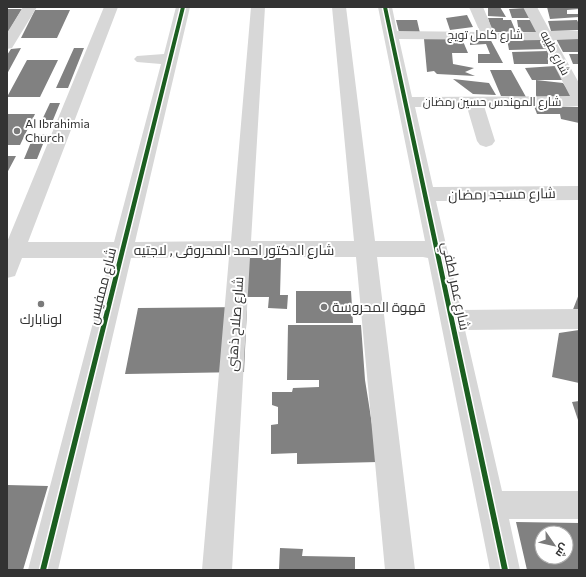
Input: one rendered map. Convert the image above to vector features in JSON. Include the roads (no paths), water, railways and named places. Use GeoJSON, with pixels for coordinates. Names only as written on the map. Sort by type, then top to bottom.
{"type":"FeatureCollection","features":[{"type":"Feature","properties":{"kind":"street"},"geometry":{"type":"LineString","coordinates":[[7,45],[30,7]]}},
{"type":"Feature","properties":{"kind":"street"},"geometry":{"type":"LineString","coordinates":[[7,270],[11,250],[111,7]]}},
{"type":"Feature","properties":{"kind":"street","name":"شارع ممفيس"},"geometry":{"type":"LineString","coordinates":[[44,570],[183,7]]}},
{"type":"Feature","properties":{"kind":"street","name":"شارع صلاح ذهنى"},"geometry":{"type":"LineString","coordinates":[[217,570],[258,7]]}},
{"type":"Feature","properties":{"kind":"street"},"geometry":{"type":"LineString","coordinates":[[339,7],[400,570]]}},
{"type":"Feature","properties":{"kind":"street","name":"شارع عمر لطفي"},"geometry":{"type":"LineString","coordinates":[[385,7],[505,570]]}},
{"type":"Feature","properties":{"kind":"street"},"geometry":{"type":"LineString","coordinates":[[476,7],[489,37]]}},
{"type":"Feature","properties":{"kind":"street","name":"شارع طيبه"},"geometry":{"type":"LineString","coordinates":[[530,7],[579,98]]}},
{"type":"Feature","properties":{"kind":"street","name":"شارع كامل تويج"},"geometry":{"type":"LineString","coordinates":[[391,35],[468,35],[489,37],[579,34]]}},
{"type":"Feature","properties":{"kind":"street"},"geometry":{"type":"LineString","coordinates":[[142,59],[170,59]]}},
{"type":"Feature","properties":{"kind":"street","name":"شارع المهندس حسين رمضان"},"geometry":{"type":"LineString","coordinates":[[405,102],[579,101]]}},
{"type":"Feature","properties":{"kind":"street"},"geometry":{"type":"LineString","coordinates":[[474,102],[486,141]]}},
{"type":"Feature","properties":{"kind":"street","name":"شارع مسجد رمضان"},"geometry":{"type":"LineString","coordinates":[[425,194],[579,193]]}},
{"type":"Feature","properties":{"kind":"street","name":"شارع الدكتور احمد المحروقى , لاجتيه"},"geometry":{"type":"LineString","coordinates":[[11,250],[423,249],[437,251]]}},
{"type":"Feature","properties":{"kind":"street"},"geometry":{"type":"LineString","coordinates":[[451,320],[579,319]]}},
{"type":"Feature","properties":{"kind":"street"},"geometry":{"type":"LineString","coordinates":[[490,505],[579,505]]}},
{"type":"Feature","properties":{"kind":"place","name":"Al Ibrahimia Church"},"geometry":{"type":"Point","coordinates":[17,131]}},
{"type":"Feature","properties":{"kind":"place","name":"لونابارك"},"geometry":{"type":"Point","coordinates":[41,304]}},
{"type":"Feature","properties":{"kind":"place","name":"قهوة المحروسة"},"geometry":{"type":"Point","coordinates":[324,307]}}]}
